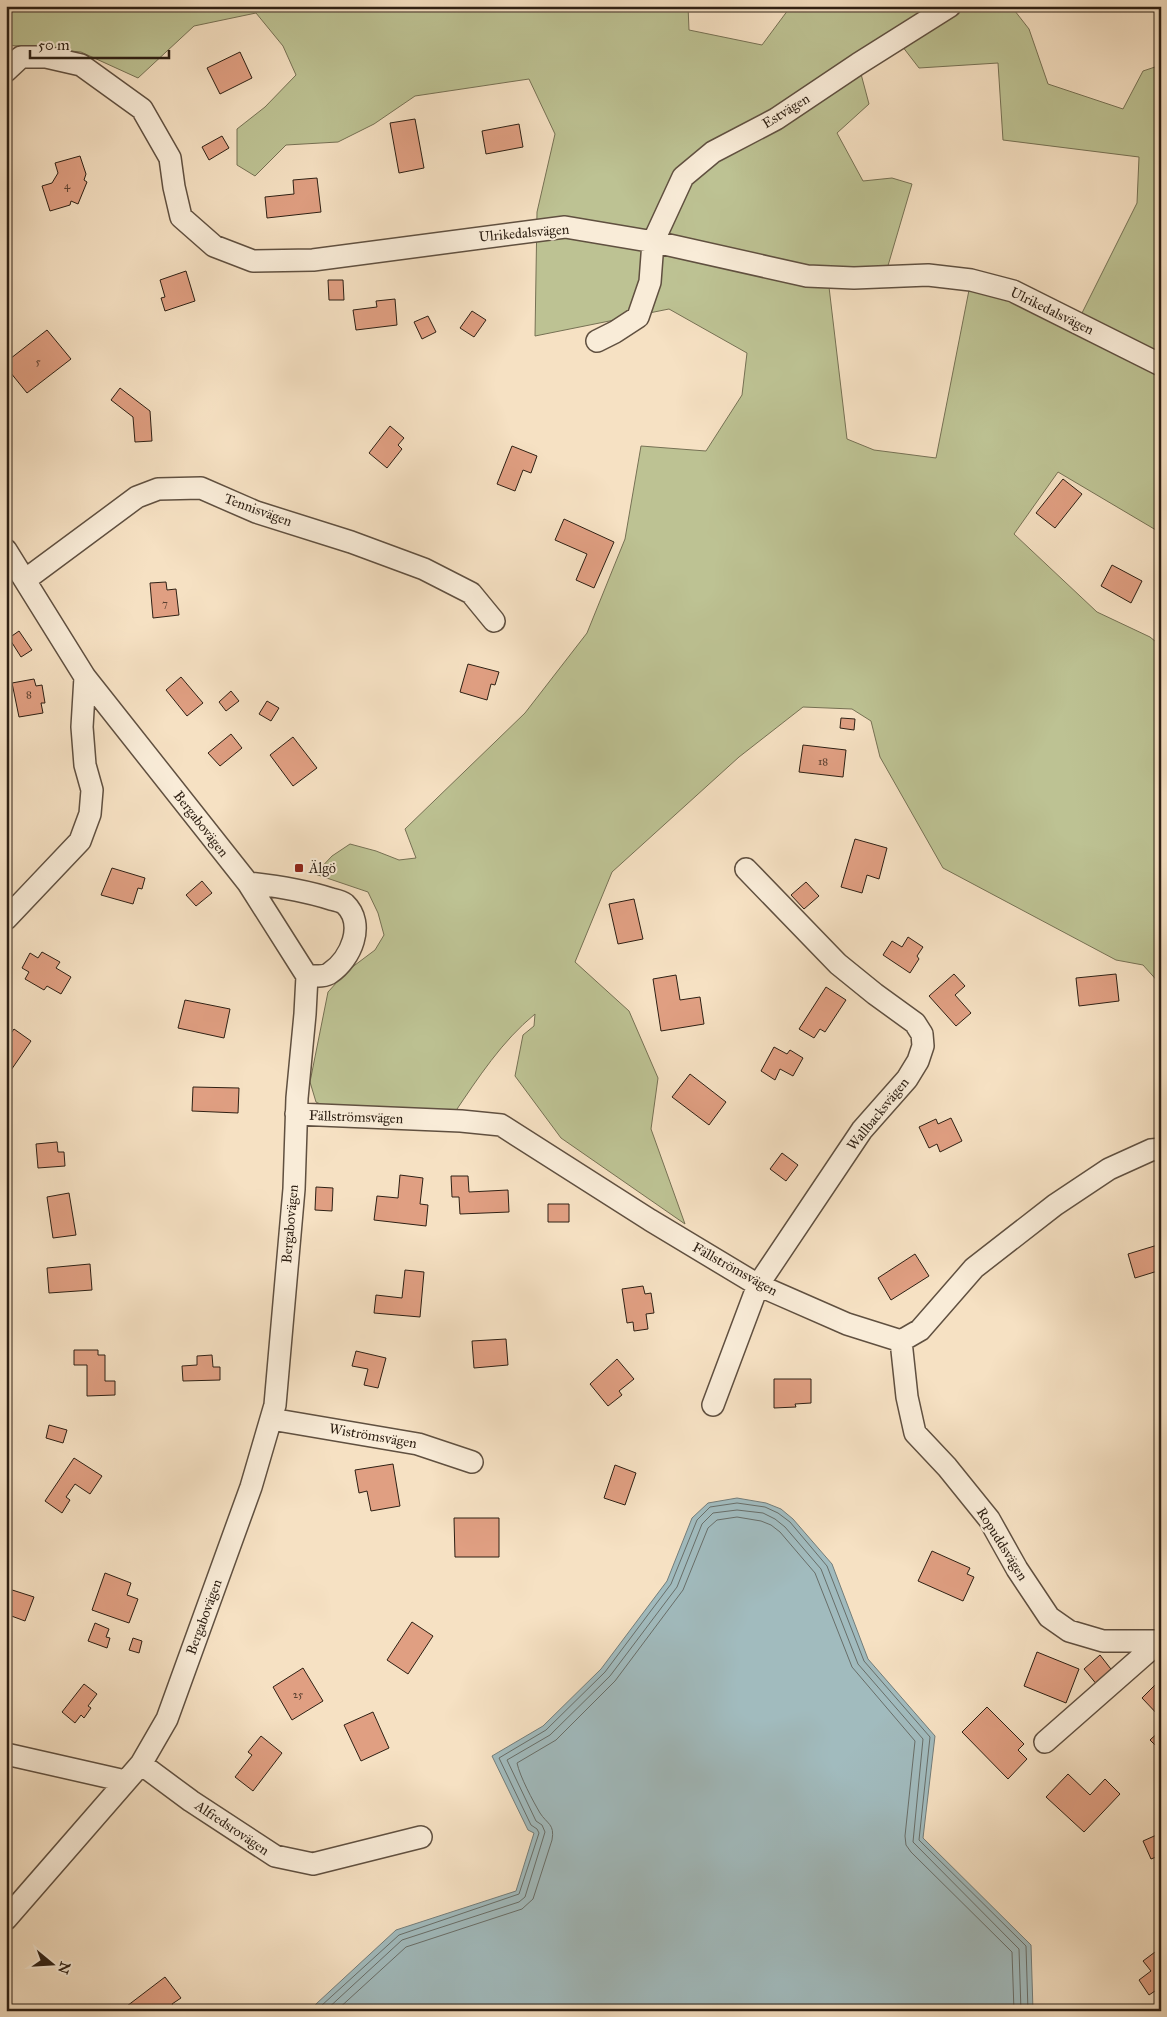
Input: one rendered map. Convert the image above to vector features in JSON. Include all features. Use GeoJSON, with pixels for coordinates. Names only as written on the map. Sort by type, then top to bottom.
{"type":"FeatureCollection","features":[{"type":"Feature","properties":{"kind":"street","name":"Estvägen"},"geometry":{"type":"LineString","coordinates":[[653,242],[683,177],[713,152],[776,119],[950,6]]}},
{"type":"Feature","properties":{"kind":"street","name":"Ulrikedalsvägen"},"geometry":{"type":"LineString","coordinates":[[6,71],[21,57],[46,57],[81,65],[142,109],[170,158],[181,217],[214,246],[253,261],[313,260],[565,227],[653,242],[807,276],[854,278],[928,275],[971,280],[1013,291],[1161,365]]}},
{"type":"Feature","properties":{"kind":"street"},"geometry":{"type":"LineString","coordinates":[[598,341],[638,317],[650,282],[653,242]]}},
{"type":"Feature","properties":{"kind":"street","name":"Tennisvägen"},"geometry":{"type":"LineString","coordinates":[[25,580],[137,497],[158,489],[201,488],[256,512],[351,542],[424,569],[471,593],[494,621]]}},
{"type":"Feature","properties":{"kind":"street","name":"Bergabovägen"},"geometry":{"type":"LineString","coordinates":[[6,550],[85,677],[248,883],[307,976],[296,1114],[294,1189],[275,1405],[251,1487],[167,1719],[141,1764],[6,1919]]}},
{"type":"Feature","properties":{"kind":"street"},"geometry":{"type":"LineString","coordinates":[[6,919],[80,841],[90,814],[92,790],[85,765],[82,727],[85,677]]}},
{"type":"Feature","properties":{"kind":"street","name":"Wallbacksvägen"},"geometry":{"type":"LineString","coordinates":[[713,1404],[758,1285],[862,1130],[907,1079],[918,1061],[923,1046],[922,1034],[915,1023],[874,994],[838,964],[746,869]]}},
{"type":"Feature","properties":{"kind":"street"},"geometry":{"type":"LineString","coordinates":[[248,883],[281,886],[314,893],[344,903],[354,918],[355,938],[345,959],[329,974],[307,976]]}},
{"type":"Feature","properties":{"kind":"street","name":"Fällströmsvägen"},"geometry":{"type":"LineString","coordinates":[[296,1114],[461,1121],[500,1125],[650,1220],[758,1285],[847,1324],[901,1341]]}},
{"type":"Feature","properties":{"kind":"street"},"geometry":{"type":"LineString","coordinates":[[901,1341],[920,1330],[974,1268],[1055,1205],[1109,1169],[1151,1150],[1161,1149]]}},
{"type":"Feature","properties":{"kind":"street","name":"Ropuddsvägen"},"geometry":{"type":"LineString","coordinates":[[901,1341],[907,1397],[915,1433],[947,1467],[989,1519],[1017,1569],[1049,1618],[1069,1631],[1103,1641],[1160,1641]]}},
{"type":"Feature","properties":{"kind":"street","name":"Wiströmsvägen"},"geometry":{"type":"LineString","coordinates":[[271,1419],[418,1444],[472,1462]]}},
{"type":"Feature","properties":{"kind":"street"},"geometry":{"type":"LineString","coordinates":[[1045,1742],[1160,1641]]}},
{"type":"Feature","properties":{"kind":"street"},"geometry":{"type":"LineString","coordinates":[[6,1754],[125,1781]]}},
{"type":"Feature","properties":{"kind":"street","name":"Alfredsrovägen"},"geometry":{"type":"LineString","coordinates":[[141,1764],[275,1856],[313,1864],[421,1837]]}},
{"type":"Feature","properties":{"kind":"green space"},"geometry":{"type":"Polygon","coordinates":[[[6,6],[688,6],[689,30],[762,45],[791,6],[1011,6],[1029,29],[1048,84],[1123,109],[1143,71],[1161,65],[1161,533],[1058,472],[1014,534],[1097,612],[1150,637],[1161,646],[1161,985],[1143,965],[1116,960],[943,868],[880,757],[871,721],[852,709],[803,707],[739,757],[612,872],[575,962],[629,1011],[658,1078],[651,1129],[685,1224],[561,1138],[515,1076],[523,1035],[534,1026],[535,1014],[501,1048],[455,1112],[334,1111],[316,1102],[310,1082],[328,992],[347,971],[375,950],[384,935],[378,913],[368,892],[315,874],[332,856],[350,844],[399,860],[416,858],[405,829],[525,713],[587,633],[625,539],[641,446],[706,451],[742,395],[747,353],[669,309],[535,336],[537,212],[555,134],[529,79],[415,96],[374,124],[338,142],[286,145],[255,176],[237,165],[237,129],[265,107],[296,75],[283,46],[256,13],[194,26],[138,78],[81,52],[6,45],[6,6]],[[892,33],[857,59],[869,104],[837,133],[863,181],[892,178],[912,184],[887,269],[829,287],[847,439],[874,450],[936,458],[970,285],[1011,297],[1074,329],[1137,203],[1139,157],[1003,140],[998,63],[919,68],[892,33]]]}},
{"type":"Feature","properties":{"kind":"water"},"geometry":{"type":"Polygon","coordinates":[[[737,1498],[766,1503],[781,1509],[793,1519],[832,1564],[868,1659],[935,1736],[923,1838],[1031,1945],[1033,2011],[313,2011],[316,2004],[396,1930],[516,1891],[534,1833],[528,1830],[492,1756],[543,1726],[601,1669],[667,1581],[692,1518],[708,1503],[737,1498]]]}},
{"type":"Feature","properties":{"kind":"building"},"geometry":{"type":"Polygon","coordinates":[[[240,52],[252,78],[220,94],[207,68],[240,52]]]}},
{"type":"Feature","properties":{"kind":"building"},"geometry":{"type":"Polygon","coordinates":[[[415,119],[424,168],[399,173],[390,123],[415,119]]]}},
{"type":"Feature","properties":{"kind":"building"},"geometry":{"type":"Polygon","coordinates":[[[519,124],[523,147],[486,154],[482,131],[519,124]]]}},
{"type":"Feature","properties":{"kind":"building"},"geometry":{"type":"Polygon","coordinates":[[[222,136],[229,148],[209,160],[202,147],[222,136]]]}},
{"type":"Feature","properties":{"kind":"building"},"geometry":{"type":"Polygon","coordinates":[[[80,156],[86,174],[84,180],[87,182],[78,204],[71,201],[70,205],[50,211],[42,186],[52,183],[58,173],[55,163],[80,156]]]}},
{"type":"Feature","properties":{"kind":"building"},"geometry":{"type":"Polygon","coordinates":[[[317,178],[321,212],[267,218],[265,197],[294,194],[293,180],[317,178]]]}},
{"type":"Feature","properties":{"kind":"building"},"geometry":{"type":"Polygon","coordinates":[[[186,271],[195,301],[165,311],[161,298],[165,297],[160,280],[186,271]]]}},
{"type":"Feature","properties":{"kind":"building"},"geometry":{"type":"Polygon","coordinates":[[[328,280],[343,280],[344,300],[329,300],[328,280]]]}},
{"type":"Feature","properties":{"kind":"building"},"geometry":{"type":"Polygon","coordinates":[[[395,299],[397,325],[356,330],[353,310],[377,307],[376,301],[395,299]]]}},
{"type":"Feature","properties":{"kind":"building"},"geometry":{"type":"Polygon","coordinates":[[[472,311],[486,320],[474,337],[460,328],[472,311]]]}},
{"type":"Feature","properties":{"kind":"building"},"geometry":{"type":"Polygon","coordinates":[[[428,316],[436,332],[422,339],[414,322],[428,316]]]}},
{"type":"Feature","properties":{"kind":"building"},"geometry":{"type":"Polygon","coordinates":[[[47,330],[71,359],[27,393],[6,367],[6,362],[47,330]]]}},
{"type":"Feature","properties":{"kind":"building"},"geometry":{"type":"Polygon","coordinates":[[[120,388],[150,411],[152,441],[135,442],[133,417],[111,400],[120,388]]]}},
{"type":"Feature","properties":{"kind":"building"},"geometry":{"type":"Polygon","coordinates":[[[390,426],[404,438],[398,445],[402,449],[387,468],[369,453],[390,426]]]}},
{"type":"Feature","properties":{"kind":"building"},"geometry":{"type":"Polygon","coordinates":[[[512,446],[537,456],[531,473],[523,470],[515,491],[497,484],[512,446]]]}},
{"type":"Feature","properties":{"kind":"building"},"geometry":{"type":"Polygon","coordinates":[[[1063,479],[1082,494],[1055,528],[1036,513],[1063,479]]]}},
{"type":"Feature","properties":{"kind":"building"},"geometry":{"type":"Polygon","coordinates":[[[564,519],[614,542],[594,588],[576,580],[587,554],[555,540],[564,519]]]}},
{"type":"Feature","properties":{"kind":"building"},"geometry":{"type":"Polygon","coordinates":[[[1112,565],[1142,581],[1131,603],[1101,586],[1112,565]]]}},
{"type":"Feature","properties":{"kind":"building"},"geometry":{"type":"Polygon","coordinates":[[[166,582],[167,590],[176,589],[179,615],[153,618],[150,583],[166,582]]]}},
{"type":"Feature","properties":{"kind":"building"},"geometry":{"type":"Polygon","coordinates":[[[19,631],[32,650],[21,657],[9,638],[19,631]]]}},
{"type":"Feature","properties":{"kind":"building"},"geometry":{"type":"Polygon","coordinates":[[[468,664],[499,672],[495,685],[491,684],[487,700],[460,692],[468,664]]]}},
{"type":"Feature","properties":{"kind":"building"},"geometry":{"type":"Polygon","coordinates":[[[181,677],[203,703],[187,716],[166,690],[181,677]]]}},
{"type":"Feature","properties":{"kind":"building"},"geometry":{"type":"Polygon","coordinates":[[[34,679],[36,686],[42,685],[45,703],[41,703],[43,713],[19,717],[12,683],[34,679]]]}},
{"type":"Feature","properties":{"kind":"building"},"geometry":{"type":"Polygon","coordinates":[[[231,691],[239,701],[226,711],[219,702],[231,691]]]}},
{"type":"Feature","properties":{"kind":"building"},"geometry":{"type":"Polygon","coordinates":[[[267,701],[279,708],[271,721],[259,714],[267,701]]]}},
{"type":"Feature","properties":{"kind":"building"},"geometry":{"type":"Polygon","coordinates":[[[841,718],[855,719],[854,730],[840,728],[841,718]]]}},
{"type":"Feature","properties":{"kind":"building"},"geometry":{"type":"Polygon","coordinates":[[[231,734],[242,748],[220,766],[208,753],[231,734]]]}},
{"type":"Feature","properties":{"kind":"building"},"geometry":{"type":"Polygon","coordinates":[[[293,737],[317,768],[293,786],[270,755],[293,737]]]}},
{"type":"Feature","properties":{"kind":"building"},"geometry":{"type":"Polygon","coordinates":[[[803,745],[846,750],[843,777],[799,772],[803,745]]]}},
{"type":"Feature","properties":{"kind":"building"},"geometry":{"type":"Polygon","coordinates":[[[855,839],[887,848],[879,879],[867,875],[862,893],[841,887],[855,839]]]}},
{"type":"Feature","properties":{"kind":"building"},"geometry":{"type":"Polygon","coordinates":[[[112,868],[145,878],[142,889],[138,888],[133,904],[101,895],[112,868]]]}},
{"type":"Feature","properties":{"kind":"building"},"geometry":{"type":"Polygon","coordinates":[[[202,881],[212,893],[196,906],[186,895],[202,881]]]}},
{"type":"Feature","properties":{"kind":"building"},"geometry":{"type":"Polygon","coordinates":[[[806,882],[819,896],[804,909],[791,895],[806,882]]]}},
{"type":"Feature","properties":{"kind":"building"},"geometry":{"type":"Polygon","coordinates":[[[634,899],[643,939],[618,944],[609,904],[634,899]]]}},
{"type":"Feature","properties":{"kind":"building"},"geometry":{"type":"Polygon","coordinates":[[[908,937],[923,947],[917,956],[919,959],[910,973],[883,955],[892,941],[902,947],[908,937]]]}},
{"type":"Feature","properties":{"kind":"building"},"geometry":{"type":"Polygon","coordinates":[[[42,952],[60,962],[56,968],[71,977],[61,994],[47,986],[44,990],[25,979],[29,972],[22,968],[30,953],[38,958],[42,952]]]}},
{"type":"Feature","properties":{"kind":"building"},"geometry":{"type":"Polygon","coordinates":[[[954,974],[965,986],[955,995],[971,1013],[956,1026],[929,996],[954,974]]]}},
{"type":"Feature","properties":{"kind":"building"},"geometry":{"type":"Polygon","coordinates":[[[1116,974],[1119,1001],[1079,1006],[1076,978],[1116,974]]]}},
{"type":"Feature","properties":{"kind":"building"},"geometry":{"type":"Polygon","coordinates":[[[676,975],[680,1000],[700,997],[704,1024],[661,1031],[653,979],[676,975]]]}},
{"type":"Feature","properties":{"kind":"building"},"geometry":{"type":"Polygon","coordinates":[[[826,987],[846,1000],[825,1032],[820,1029],[814,1038],[799,1029],[826,987]]]}},
{"type":"Feature","properties":{"kind":"building"},"geometry":{"type":"Polygon","coordinates":[[[185,1000],[230,1009],[224,1038],[178,1028],[185,1000]]]}},
{"type":"Feature","properties":{"kind":"building"},"geometry":{"type":"Polygon","coordinates":[[[14,1029],[31,1041],[7,1076],[6,1040],[14,1029]]]}},
{"type":"Feature","properties":{"kind":"building"},"geometry":{"type":"Polygon","coordinates":[[[774,1047],[787,1054],[790,1050],[803,1058],[793,1076],[780,1069],[775,1080],[761,1071],[774,1047]]]}},
{"type":"Feature","properties":{"kind":"building"},"geometry":{"type":"Polygon","coordinates":[[[690,1074],[726,1102],[709,1125],[672,1097],[690,1074]]]}},
{"type":"Feature","properties":{"kind":"building"},"geometry":{"type":"Polygon","coordinates":[[[193,1087],[239,1088],[238,1113],[192,1111],[193,1087]]]}},
{"type":"Feature","properties":{"kind":"building"},"geometry":{"type":"Polygon","coordinates":[[[951,1118],[962,1141],[940,1152],[937,1144],[929,1148],[919,1127],[936,1119],[938,1124],[951,1118]]]}},
{"type":"Feature","properties":{"kind":"building"},"geometry":{"type":"Polygon","coordinates":[[[57,1142],[58,1152],[64,1152],[65,1166],[38,1168],[36,1144],[57,1142]]]}},
{"type":"Feature","properties":{"kind":"building"},"geometry":{"type":"Polygon","coordinates":[[[782,1153],[798,1165],[786,1181],[770,1169],[782,1153]]]}},
{"type":"Feature","properties":{"kind":"building"},"geometry":{"type":"Polygon","coordinates":[[[400,1175],[423,1178],[420,1204],[428,1205],[426,1226],[374,1220],[377,1196],[398,1198],[400,1175]]]}},
{"type":"Feature","properties":{"kind":"building"},"geometry":{"type":"Polygon","coordinates":[[[451,1176],[468,1176],[469,1192],[508,1190],[509,1212],[460,1214],[459,1197],[452,1197],[451,1176]]]}},
{"type":"Feature","properties":{"kind":"building"},"geometry":{"type":"Polygon","coordinates":[[[316,1187],[333,1188],[332,1211],[315,1210],[316,1187]]]}},
{"type":"Feature","properties":{"kind":"building"},"geometry":{"type":"Polygon","coordinates":[[[69,1193],[76,1235],[53,1238],[47,1197],[69,1193]]]}},
{"type":"Feature","properties":{"kind":"building"},"geometry":{"type":"Polygon","coordinates":[[[548,1204],[569,1204],[569,1222],[548,1222],[548,1204]]]}},
{"type":"Feature","properties":{"kind":"building"},"geometry":{"type":"Polygon","coordinates":[[[1161,1244],[1161,1270],[1135,1278],[1128,1254],[1161,1244]]]}},
{"type":"Feature","properties":{"kind":"building"},"geometry":{"type":"Polygon","coordinates":[[[915,1254],[929,1276],[891,1300],[878,1278],[915,1254]]]}},
{"type":"Feature","properties":{"kind":"building"},"geometry":{"type":"Polygon","coordinates":[[[90,1264],[92,1290],[49,1293],[47,1268],[90,1264]]]}},
{"type":"Feature","properties":{"kind":"building"},"geometry":{"type":"Polygon","coordinates":[[[405,1270],[424,1272],[420,1317],[374,1313],[376,1295],[402,1298],[405,1270]]]}},
{"type":"Feature","properties":{"kind":"building"},"geometry":{"type":"Polygon","coordinates":[[[643,1286],[645,1294],[651,1293],[654,1313],[646,1314],[648,1329],[634,1331],[633,1322],[627,1323],[622,1289],[643,1286]]]}},
{"type":"Feature","properties":{"kind":"building"},"geometry":{"type":"Polygon","coordinates":[[[506,1339],[508,1365],[474,1368],[472,1341],[506,1339]]]}},
{"type":"Feature","properties":{"kind":"building"},"geometry":{"type":"Polygon","coordinates":[[[74,1350],[98,1350],[98,1355],[105,1355],[105,1381],[115,1381],[115,1395],[87,1396],[87,1365],[74,1365],[74,1350]]]}},
{"type":"Feature","properties":{"kind":"building"},"geometry":{"type":"Polygon","coordinates":[[[356,1351],[386,1358],[378,1388],[364,1385],[368,1369],[352,1366],[356,1351]]]}},
{"type":"Feature","properties":{"kind":"building"},"geometry":{"type":"Polygon","coordinates":[[[212,1355],[213,1367],[220,1367],[220,1380],[183,1381],[182,1366],[197,1365],[197,1356],[212,1355]]]}},
{"type":"Feature","properties":{"kind":"building"},"geometry":{"type":"Polygon","coordinates":[[[617,1359],[634,1379],[619,1391],[622,1395],[608,1406],[590,1384],[617,1359]]]}},
{"type":"Feature","properties":{"kind":"building"},"geometry":{"type":"Polygon","coordinates":[[[774,1379],[811,1379],[811,1403],[795,1404],[796,1407],[774,1408],[774,1379]]]}},
{"type":"Feature","properties":{"kind":"building"},"geometry":{"type":"Polygon","coordinates":[[[49,1425],[67,1430],[63,1443],[46,1438],[49,1425]]]}},
{"type":"Feature","properties":{"kind":"building"},"geometry":{"type":"Polygon","coordinates":[[[74,1458],[102,1476],[90,1494],[75,1484],[66,1497],[70,1500],[62,1513],[45,1501],[74,1458]]]}},
{"type":"Feature","properties":{"kind":"building"},"geometry":{"type":"Polygon","coordinates":[[[393,1464],[400,1506],[371,1511],[367,1491],[359,1493],[355,1470],[393,1464]]]}},
{"type":"Feature","properties":{"kind":"building"},"geometry":{"type":"Polygon","coordinates":[[[615,1465],[636,1473],[625,1505],[604,1498],[615,1465]]]}},
{"type":"Feature","properties":{"kind":"building"},"geometry":{"type":"Polygon","coordinates":[[[454,1518],[499,1518],[499,1557],[455,1557],[454,1518]]]}},
{"type":"Feature","properties":{"kind":"building"},"geometry":{"type":"Polygon","coordinates":[[[932,1551],[970,1568],[967,1574],[974,1577],[963,1601],[918,1581],[932,1551]]]}},
{"type":"Feature","properties":{"kind":"building"},"geometry":{"type":"Polygon","coordinates":[[[105,1573],[131,1583],[127,1595],[138,1599],[129,1623],[92,1610],[105,1573]]]}},
{"type":"Feature","properties":{"kind":"building"},"geometry":{"type":"Polygon","coordinates":[[[6,1588],[34,1597],[25,1621],[6,1614],[6,1588]]]}},
{"type":"Feature","properties":{"kind":"building"},"geometry":{"type":"Polygon","coordinates":[[[412,1622],[433,1636],[408,1674],[387,1660],[412,1622]]]}},
{"type":"Feature","properties":{"kind":"building"},"geometry":{"type":"Polygon","coordinates":[[[95,1623],[109,1629],[106,1637],[110,1638],[107,1648],[88,1641],[95,1623]]]}},
{"type":"Feature","properties":{"kind":"building"},"geometry":{"type":"Polygon","coordinates":[[[133,1638],[142,1641],[139,1653],[129,1650],[133,1638]]]}},
{"type":"Feature","properties":{"kind":"building"},"geometry":{"type":"Polygon","coordinates":[[[1037,1652],[1079,1669],[1066,1703],[1024,1686],[1037,1652]]]}},
{"type":"Feature","properties":{"kind":"building"},"geometry":{"type":"Polygon","coordinates":[[[1100,1655],[1114,1673],[1098,1686],[1084,1669],[1100,1655]]]}},
{"type":"Feature","properties":{"kind":"building"},"geometry":{"type":"Polygon","coordinates":[[[303,1668],[323,1701],[292,1720],[273,1687],[303,1668]]]}},
{"type":"Feature","properties":{"kind":"building"},"geometry":{"type":"Polygon","coordinates":[[[1159,1681],[1161,1683],[1161,1718],[1142,1698],[1159,1681]]]}},
{"type":"Feature","properties":{"kind":"building"},"geometry":{"type":"Polygon","coordinates":[[[84,1684],[97,1694],[88,1706],[91,1708],[84,1718],[81,1715],[75,1723],[62,1712],[84,1684]]]}},
{"type":"Feature","properties":{"kind":"building"},"geometry":{"type":"Polygon","coordinates":[[[987,1707],[1024,1744],[1018,1750],[1027,1759],[1008,1779],[962,1732],[987,1707]]]}},
{"type":"Feature","properties":{"kind":"building"},"geometry":{"type":"Polygon","coordinates":[[[373,1712],[389,1748],[361,1761],[344,1725],[373,1712]]]}},
{"type":"Feature","properties":{"kind":"building"},"geometry":{"type":"Polygon","coordinates":[[[1161,1730],[1161,1751],[1150,1740],[1161,1730]]]}},
{"type":"Feature","properties":{"kind":"building"},"geometry":{"type":"Polygon","coordinates":[[[261,1736],[282,1753],[253,1791],[235,1777],[252,1755],[248,1752],[261,1736]]]}},
{"type":"Feature","properties":{"kind":"building"},"geometry":{"type":"Polygon","coordinates":[[[1068,1774],[1090,1795],[1105,1779],[1120,1794],[1084,1832],[1046,1797],[1068,1774]]]}},
{"type":"Feature","properties":{"kind":"building"},"geometry":{"type":"Polygon","coordinates":[[[1161,1833],[1161,1855],[1151,1859],[1143,1841],[1161,1833]]]}},
{"type":"Feature","properties":{"kind":"building"},"geometry":{"type":"Polygon","coordinates":[[[1155,1952],[1161,1960],[1161,1987],[1149,1995],[1139,1980],[1151,1971],[1143,1961],[1155,1952]]]}},
{"type":"Feature","properties":{"kind":"building"},"geometry":{"type":"Polygon","coordinates":[[[165,1977],[181,1998],[172,2004],[177,2011],[131,2011],[127,2006],[165,1977]]]}},
{"type":"Feature","properties":{"kind":"place","name":"Älgö"},"geometry":{"type":"Point","coordinates":[299,868]}}]}
